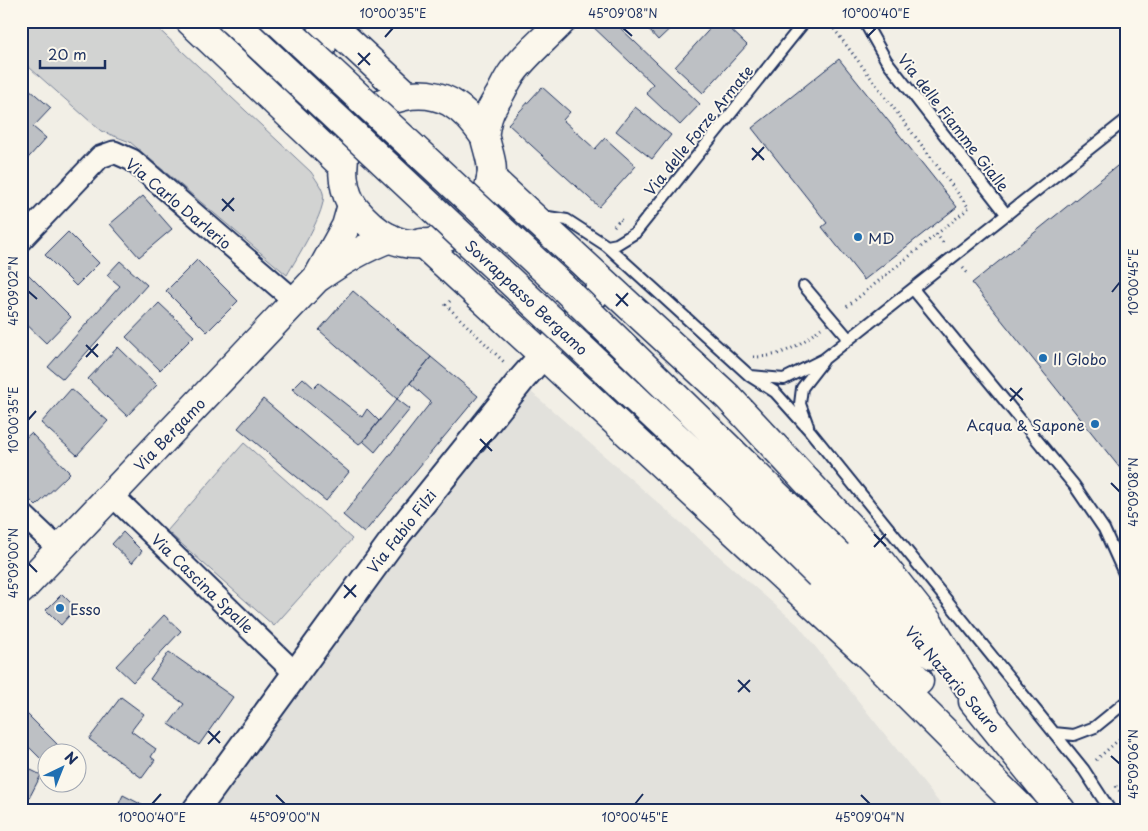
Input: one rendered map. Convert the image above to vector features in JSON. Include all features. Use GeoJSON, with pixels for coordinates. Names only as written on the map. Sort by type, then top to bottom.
{"type":"FeatureCollection","features":[{"type":"Feature","properties":{"kind":"main road"},"geometry":{"type":"LineString","coordinates":[[190,21],[343,166]]}},
{"type":"Feature","properties":{"kind":"main road","name":"Sovrappasso Bergamo"},"geometry":{"type":"LineString","coordinates":[[233,21],[713,471],[819,575]]}},
{"type":"Feature","properties":{"kind":"main road","name":"Sovrappasso Bergamo"},"geometry":{"type":"LineString","coordinates":[[277,21],[561,285],[838,555]]}},
{"type":"Feature","properties":{"kind":"main road"},"geometry":{"type":"LineString","coordinates":[[259,87],[276,91],[290,86],[304,75],[312,66],[321,49],[322,21]]}},
{"type":"Feature","properties":{"kind":"main road"},"geometry":{"type":"LineString","coordinates":[[327,21],[407,95]]}},
{"type":"Feature","properties":{"kind":"main road"},"geometry":{"type":"LineString","coordinates":[[484,136],[490,112],[512,73],[562,21]]}},
{"type":"Feature","properties":{"kind":"main road"},"geometry":{"type":"LineString","coordinates":[[448,101],[472,96],[512,73]]}},
{"type":"Feature","properties":{"kind":"main road"},"geometry":{"type":"LineString","coordinates":[[407,95],[428,95],[448,101],[469,116],[484,136],[491,156],[492,178],[486,197],[476,215],[461,230],[443,239],[422,243],[406,243],[390,238],[368,225],[352,205],[345,186],[343,166],[346,146],[356,127],[369,112],[387,101],[407,95]]}},
{"type":"Feature","properties":{"kind":"main road"},"geometry":{"type":"LineString","coordinates":[[492,178],[728,397],[872,552],[928,622],[985,714]]}},
{"type":"Feature","properties":{"kind":"main road","name":"Via Bergamo"},"geometry":{"type":"LineString","coordinates":[[21,590],[316,278],[346,226],[352,205]]}},
{"type":"Feature","properties":{"kind":"main road","name":"Via Bergamo"},"geometry":{"type":"LineString","coordinates":[[316,278],[368,246],[390,238]]}},
{"type":"Feature","properties":{"kind":"main road"},"geometry":{"type":"LineString","coordinates":[[422,243],[869,656],[1023,810]]}},
{"type":"Feature","properties":{"kind":"main road","name":"Via Nazario Sauro"},"geometry":{"type":"LineString","coordinates":[[838,555],[916,637],[985,714],[1061,810]]}},
{"type":"Feature","properties":{"kind":"main road","name":"Via Nazario Sauro"},"geometry":{"type":"LineString","coordinates":[[819,575],[933,697],[973,742],[1028,810]]}},
{"type":"Feature","properties":{"kind":"street","name":"Via Carlo Darlerio"},"geometry":{"type":"LineString","coordinates":[[21,240],[100,157],[114,152],[132,160],[295,301]]}},
{"type":"Feature","properties":{"kind":"street","name":"Via Fabio Filzi"},"geometry":{"type":"LineString","coordinates":[[196,810],[399,532],[522,379],[605,284]]}},
{"type":"Feature","properties":{"kind":"street","name":"Via Cascina Spalle"},"geometry":{"type":"LineString","coordinates":[[111,494],[295,673]]}},
{"type":"Feature","properties":{"kind":"street"},"geometry":{"type":"LineString","coordinates":[[21,513],[60,550]]}},
{"type":"Feature","properties":{"kind":"lane","name":"Via delle Forze Armate"},"geometry":{"type":"LineString","coordinates":[[607,246],[617,244],[635,233],[805,21]]}},
{"type":"Feature","properties":{"kind":"lane","name":"Via delle Fiamme Gialle"},"geometry":{"type":"LineString","coordinates":[[864,21],[886,60],[1007,215]]}},
{"type":"Feature","properties":{"kind":"lane","name":"Via delle Fiamme Gialle"},"geometry":{"type":"LineString","coordinates":[[824,359],[1127,119]]}},
{"type":"Feature","properties":{"kind":"lane"},"geometry":{"type":"LineString","coordinates":[[531,214],[567,220],[607,246],[750,376],[775,392],[810,431],[1084,770],[1110,810]]}},
{"type":"Feature","properties":{"kind":"lane"},"geometry":{"type":"LineString","coordinates":[[804,286],[850,339]]}},
{"type":"Feature","properties":{"kind":"lane"},"geometry":{"type":"LineString","coordinates":[[913,289],[1074,485],[1104,529],[1127,580]]}},
{"type":"Feature","properties":{"kind":"lane"},"geometry":{"type":"LineString","coordinates":[[750,376],[784,379],[824,359]]}},
{"type":"Feature","properties":{"kind":"lane"},"geometry":{"type":"LineString","coordinates":[[810,431],[800,404],[802,388],[824,359]]}},
{"type":"Feature","properties":{"kind":"lane"},"geometry":{"type":"LineString","coordinates":[[1054,733],[1074,735],[1096,727],[1127,701]]}},
{"type":"Feature","properties":{"kind":"path"},"geometry":{"type":"LineString","coordinates":[[828,21],[969,208],[843,309]]}},
{"type":"Feature","properties":{"kind":"path"},"geometry":{"type":"LineString","coordinates":[[936,234],[943,242]]}},
{"type":"Feature","properties":{"kind":"path"},"geometry":{"type":"LineString","coordinates":[[448,295],[452,299],[446,305],[522,379]]}},
{"type":"Feature","properties":{"kind":"path"},"geometry":{"type":"LineString","coordinates":[[745,353],[754,357],[772,356],[798,346],[823,326]]}},
{"type":"Feature","properties":{"kind":"path"},"geometry":{"type":"LineString","coordinates":[[1090,765],[1123,736],[1127,736]]}},
{"type":"Feature","properties":{"kind":"shaded area"},"geometry":{"type":"Polygon","coordinates":[[[21,21],[150,21],[311,172],[323,193],[321,210],[287,275],[130,142],[101,131],[21,60],[21,21]]]}},
{"type":"Feature","properties":{"kind":"shaded area"},"geometry":{"type":"Polygon","coordinates":[[[522,387],[530,391],[798,625],[945,810],[208,810],[522,387]]]}},
{"type":"Feature","properties":{"kind":"shaded area"},"geometry":{"type":"Polygon","coordinates":[[[244,443],[352,539],[274,626],[167,531],[244,443]]]}},
{"type":"Feature","properties":{"kind":"building"},"geometry":{"type":"Polygon","coordinates":[[[590,21],[613,21],[700,104],[680,125],[646,93],[653,84],[589,23],[590,21]]]}},
{"type":"Feature","properties":{"kind":"building"},"geometry":{"type":"Polygon","coordinates":[[[641,21],[678,21],[658,40],[641,21]]]}},
{"type":"Feature","properties":{"kind":"building"},"geometry":{"type":"Polygon","coordinates":[[[717,21],[722,21],[747,45],[703,93],[675,67],[717,21]]]}},
{"type":"Feature","properties":{"kind":"building"},"geometry":{"type":"Polygon","coordinates":[[[739,21],[757,21],[747,31],[739,21]]]}},
{"type":"Feature","properties":{"kind":"building"},"geometry":{"type":"Polygon","coordinates":[[[839,59],[957,207],[864,280],[822,227],[827,223],[752,128],[839,59]]]}},
{"type":"Feature","properties":{"kind":"building"},"geometry":{"type":"Polygon","coordinates":[[[21,82],[51,108],[33,127],[46,138],[21,166],[21,82]]]}},
{"type":"Feature","properties":{"kind":"building"},"geometry":{"type":"Polygon","coordinates":[[[542,87],[570,112],[563,120],[595,149],[605,138],[636,166],[599,207],[508,124],[542,87]]]}},
{"type":"Feature","properties":{"kind":"building"},"geometry":{"type":"Polygon","coordinates":[[[635,107],[671,135],[652,159],[616,131],[635,107]]]}},
{"type":"Feature","properties":{"kind":"building"},"geometry":{"type":"Polygon","coordinates":[[[1127,158],[1127,477],[972,283],[1127,158]]]}},
{"type":"Feature","properties":{"kind":"building"},"geometry":{"type":"Polygon","coordinates":[[[143,196],[172,229],[139,257],[110,224],[143,196]]]}},
{"type":"Feature","properties":{"kind":"building"},"geometry":{"type":"Polygon","coordinates":[[[68,232],[99,263],[76,286],[45,255],[68,232]]]}},
{"type":"Feature","properties":{"kind":"building"},"geometry":{"type":"Polygon","coordinates":[[[197,260],[238,301],[207,332],[166,291],[197,260]]]}},
{"type":"Feature","properties":{"kind":"building"},"geometry":{"type":"Polygon","coordinates":[[[120,261],[147,285],[63,379],[48,367],[120,286],[107,275],[120,261]]]}},
{"type":"Feature","properties":{"kind":"building"},"geometry":{"type":"Polygon","coordinates":[[[28,274],[71,317],[46,343],[21,319],[21,281],[28,274]]]}},
{"type":"Feature","properties":{"kind":"building"},"geometry":{"type":"Polygon","coordinates":[[[353,291],[431,357],[397,399],[319,330],[353,291]]]}},
{"type":"Feature","properties":{"kind":"building"},"geometry":{"type":"Polygon","coordinates":[[[159,303],[194,336],[160,370],[126,337],[159,303]]]}},
{"type":"Feature","properties":{"kind":"building"},"geometry":{"type":"Polygon","coordinates":[[[118,347],[157,385],[127,416],[88,379],[118,347]]]}},
{"type":"Feature","properties":{"kind":"building"},"geometry":{"type":"Polygon","coordinates":[[[431,357],[478,396],[364,533],[343,515],[431,402],[410,383],[431,357]]]}},
{"type":"Feature","properties":{"kind":"building"},"geometry":{"type":"Polygon","coordinates":[[[303,378],[314,388],[319,383],[362,417],[367,409],[379,421],[359,444],[292,389],[303,378]]]}},
{"type":"Feature","properties":{"kind":"building"},"geometry":{"type":"Polygon","coordinates":[[[71,389],[108,421],[77,455],[41,423],[71,389]]]}},
{"type":"Feature","properties":{"kind":"building"},"geometry":{"type":"Polygon","coordinates":[[[263,399],[349,472],[326,501],[238,428],[263,399]]]}},
{"type":"Feature","properties":{"kind":"building"},"geometry":{"type":"Polygon","coordinates":[[[397,399],[410,409],[375,452],[363,441],[397,399]]]}},
{"type":"Feature","properties":{"kind":"building"},"geometry":{"type":"Polygon","coordinates":[[[31,433],[70,473],[36,506],[21,491],[21,442],[31,433]]]}},
{"type":"Feature","properties":{"kind":"building"},"geometry":{"type":"Polygon","coordinates":[[[123,532],[142,551],[132,563],[112,544],[123,532]]]}},
{"type":"Feature","properties":{"kind":"building"},"geometry":{"type":"Polygon","coordinates":[[[62,594],[76,608],[61,625],[46,610],[62,594]]]}},
{"type":"Feature","properties":{"kind":"building"},"geometry":{"type":"Polygon","coordinates":[[[164,615],[181,631],[133,682],[116,666],[164,615]]]}},
{"type":"Feature","properties":{"kind":"building"},"geometry":{"type":"Polygon","coordinates":[[[169,652],[233,697],[199,745],[169,724],[184,704],[150,679],[169,652]]]}},
{"type":"Feature","properties":{"kind":"building"},"geometry":{"type":"Polygon","coordinates":[[[121,697],[144,714],[131,731],[156,749],[151,757],[155,760],[142,778],[89,739],[121,697]]]}},
{"type":"Feature","properties":{"kind":"building"},"geometry":{"type":"Polygon","coordinates":[[[21,708],[57,744],[38,744],[38,756],[21,739],[21,708]]]}},
{"type":"Feature","properties":{"kind":"building"},"geometry":{"type":"Polygon","coordinates":[[[21,765],[38,774],[38,781],[23,810],[21,810],[21,765]]]}},
{"type":"Feature","properties":{"kind":"building"},"geometry":{"type":"Polygon","coordinates":[[[123,795],[152,810],[116,810],[123,795]]]}},
{"type":"Feature","properties":{"kind":"place","name":"MD"},"geometry":{"type":"Point","coordinates":[858,237]}},
{"type":"Feature","properties":{"kind":"place","name":"Il Globo"},"geometry":{"type":"Point","coordinates":[1043,358]}},
{"type":"Feature","properties":{"kind":"place","name":"Acqua & Sapone"},"geometry":{"type":"Point","coordinates":[1095,424]}},
{"type":"Feature","properties":{"kind":"place","name":"Esso"},"geometry":{"type":"Point","coordinates":[60,608]}}]}
